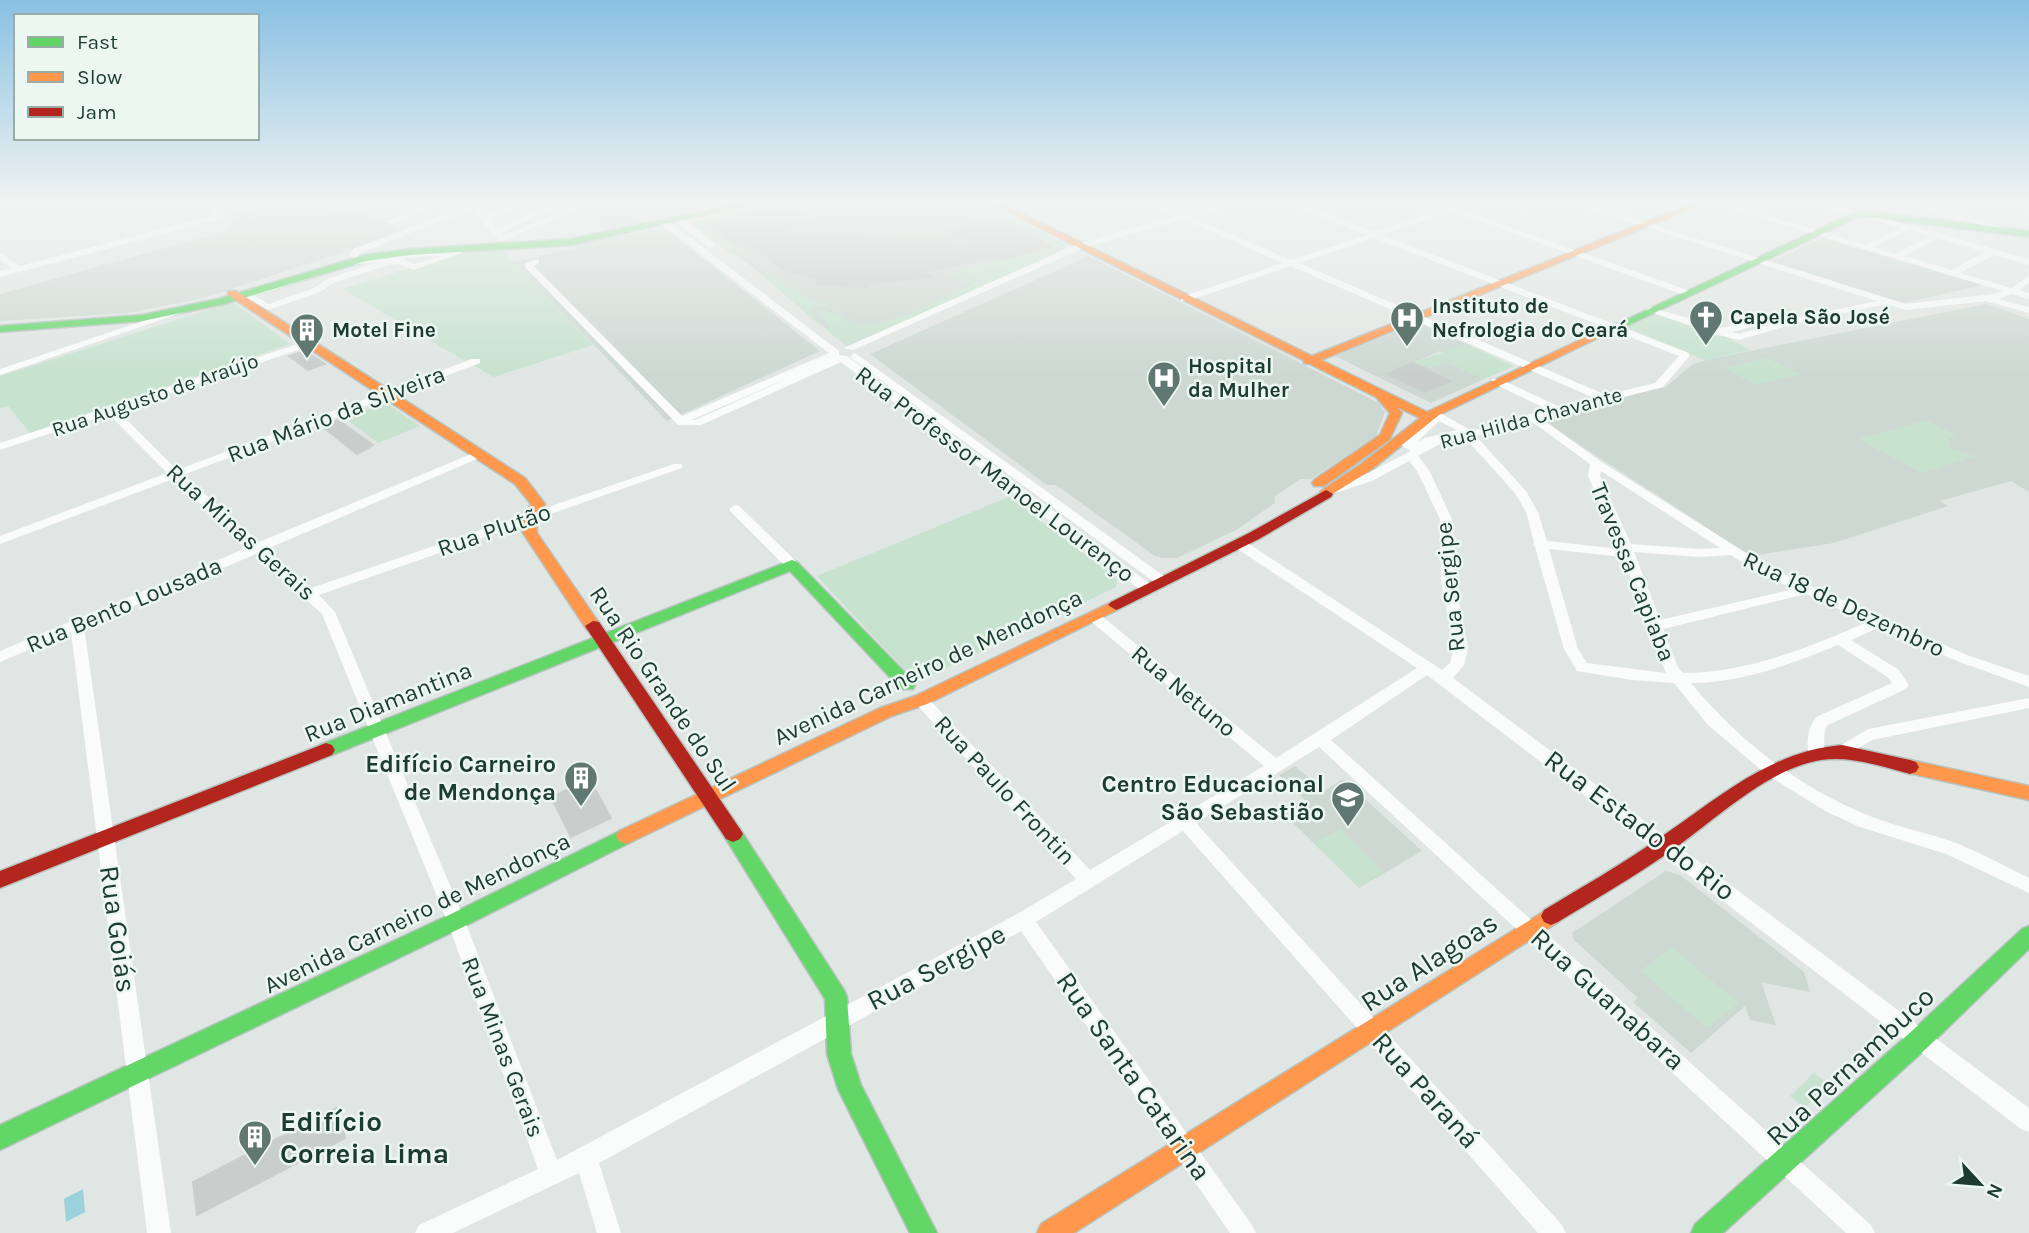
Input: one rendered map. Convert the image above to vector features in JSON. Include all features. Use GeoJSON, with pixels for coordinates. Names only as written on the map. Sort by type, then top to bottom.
{"type":"FeatureCollection","features":[{"type":"Feature","properties":{"kind":"main road"},"geometry":{"type":"LineString","coordinates":[[0,327],[103,320],[181,307],[230,297],[345,260]]}},
{"type":"Feature","properties":{"kind":"main road"},"geometry":{"type":"LineString","coordinates":[[0,327],[104,323],[182,311],[360,260]]}},
{"type":"Feature","properties":{"kind":"main road"},"geometry":{"type":"LineString","coordinates":[[1113,260],[1432,415]]}},
{"type":"Feature","properties":{"kind":"main road"},"geometry":{"type":"LineString","coordinates":[[1315,358],[1558,260]]}},
{"type":"Feature","properties":{"kind":"main road","name":"Avenida Carneiro de Mendonça"},"geometry":{"type":"LineString","coordinates":[[907,685],[917,688],[932,684],[1151,583],[1241,545],[1397,446],[1432,415],[1496,381],[1756,260]]}},
{"type":"Feature","properties":{"kind":"main road","name":"Rua Rio Grande do Sul"},"geometry":{"type":"LineString","coordinates":[[230,297],[310,343],[389,394],[520,481],[533,494],[538,504],[530,517],[530,533],[708,795],[836,997],[839,1054],[850,1089],[924,1233]]}},
{"type":"Feature","properties":{"kind":"main road"},"geometry":{"type":"LineString","coordinates":[[1315,358],[1382,397],[1432,415]]}},
{"type":"Feature","properties":{"kind":"main road","name":"Avenida Carneiro de Mendonça"},"geometry":{"type":"LineString","coordinates":[[0,1138],[456,921],[708,795],[886,712],[921,700],[1093,616],[1253,528],[1385,437],[1396,413],[1382,397]]}},
{"type":"Feature","properties":{"kind":"main road"},"geometry":{"type":"LineString","coordinates":[[792,565],[907,685],[886,712]]}},
{"type":"Feature","properties":{"kind":"main road","name":"Rua Diamantina"},"geometry":{"type":"LineString","coordinates":[[0,880],[792,565]]}},
{"type":"Feature","properties":{"kind":"main road","name":"Rua Alagoas"},"geometry":{"type":"LineString","coordinates":[[1050,1233],[1666,845],[1773,771],[1816,753],[1842,752],[2021,792]]}},
{"type":"Feature","properties":{"kind":"main road","name":"Rua Pernambuco"},"geometry":{"type":"LineString","coordinates":[[1704,1233],[2027,939]]}},
{"type":"Feature","properties":{"kind":"street"},"geometry":{"type":"LineString","coordinates":[[5,260],[19,269]]}},
{"type":"Feature","properties":{"kind":"street"},"geometry":{"type":"LineString","coordinates":[[0,274],[55,260]]}},
{"type":"Feature","properties":{"kind":"street"},"geometry":{"type":"LineString","coordinates":[[0,372],[143,327],[230,297],[250,284],[327,260]]}},
{"type":"Feature","properties":{"kind":"street"},"geometry":{"type":"LineString","coordinates":[[370,260],[328,269],[247,295],[268,307],[317,290],[330,281],[387,262],[401,261],[413,267],[437,260]]}},
{"type":"Feature","properties":{"kind":"street","name":"Rua Professor Manoel Lourenço"},"geometry":{"type":"LineString","coordinates":[[716,260],[1151,583]]}},
{"type":"Feature","properties":{"kind":"street"},"geometry":{"type":"LineString","coordinates":[[719,262],[730,260]]}},
{"type":"Feature","properties":{"kind":"street","name":"Rua Professor Manoel Lourenço"},"geometry":{"type":"LineString","coordinates":[[730,260],[845,353]]}},
{"type":"Feature","properties":{"kind":"street"},"geometry":{"type":"LineString","coordinates":[[536,261],[528,265],[682,423],[697,423],[845,353],[1058,260]]}},
{"type":"Feature","properties":{"kind":"street"},"geometry":{"type":"LineString","coordinates":[[1281,260],[1604,398]]}},
{"type":"Feature","properties":{"kind":"street"},"geometry":{"type":"LineString","coordinates":[[1182,292],[1299,260]]}},
{"type":"Feature","properties":{"kind":"street"},"geometry":{"type":"LineString","coordinates":[[1438,260],[1615,327]]}},
{"type":"Feature","properties":{"kind":"street"},"geometry":{"type":"LineString","coordinates":[[1592,260],[1687,293]]}},
{"type":"Feature","properties":{"kind":"street"},"geometry":{"type":"LineString","coordinates":[[1756,260],[1886,302],[1911,307],[1988,298],[2012,291],[2029,279]]}},
{"type":"Feature","properties":{"kind":"street"},"geometry":{"type":"LineString","coordinates":[[1903,260],[2029,296]]}},
{"type":"Feature","properties":{"kind":"street"},"geometry":{"type":"LineString","coordinates":[[1951,274],[1978,260]]}},
{"type":"Feature","properties":{"kind":"street"},"geometry":{"type":"LineString","coordinates":[[1988,298],[2029,310]]}},
{"type":"Feature","properties":{"kind":"street"},"geometry":{"type":"LineString","coordinates":[[1650,310],[1739,337],[1795,320],[1886,302]]}},
{"type":"Feature","properties":{"kind":"street"},"geometry":{"type":"LineString","coordinates":[[143,327],[182,311]]}},
{"type":"Feature","properties":{"kind":"street","name":"Rua Hilda Chavante"},"geometry":{"type":"LineString","coordinates":[[1330,491],[1368,478],[1437,441],[1662,383],[1685,355],[1615,327]]}},
{"type":"Feature","properties":{"kind":"street","name":"Rua Augusto de Araújo"},"geometry":{"type":"LineString","coordinates":[[0,447],[310,343]]}},
{"type":"Feature","properties":{"kind":"street","name":"Rua Mário da Silveira"},"geometry":{"type":"LineString","coordinates":[[0,540],[476,361]]}},
{"type":"Feature","properties":{"kind":"street"},"geometry":{"type":"LineString","coordinates":[[1496,381],[1557,410]]}},
{"type":"Feature","properties":{"kind":"street","name":"Rua Minas Gerais"},"geometry":{"type":"LineString","coordinates":[[111,410],[142,445],[311,593],[328,612],[456,921],[551,1175]]}},
{"type":"Feature","properties":{"kind":"street","name":"Travessa Capiaba"},"geometry":{"type":"LineString","coordinates":[[1533,417],[1596,463],[1594,476],[1627,551],[1676,678],[1714,721],[1773,771],[1851,816],[1952,849],[2029,886]]}},
{"type":"Feature","properties":{"kind":"street"},"geometry":{"type":"LineString","coordinates":[[1468,433],[1525,499],[1532,512],[1539,544],[1560,602],[1571,649],[1579,665],[1676,678],[1736,673],[1839,639],[1879,622]]}},
{"type":"Feature","properties":{"kind":"street","name":"Rua Bento Lousada"},"geometry":{"type":"LineString","coordinates":[[0,657],[480,454]]}},
{"type":"Feature","properties":{"kind":"street","name":"Rua Sergipe"},"geometry":{"type":"LineString","coordinates":[[427,1233],[586,1158],[727,1083],[839,1018],[1024,920],[1320,739],[1434,673],[1457,665],[1461,648],[1448,580],[1446,519],[1423,470],[1411,455]]}},
{"type":"Feature","properties":{"kind":"street","name":"Rua 18 de Dezembro"},"geometry":{"type":"LineString","coordinates":[[1596,463],[1731,551],[1807,590],[1978,665],[2029,682]]}},
{"type":"Feature","properties":{"kind":"street","name":"Rua Plutão"},"geometry":{"type":"LineString","coordinates":[[311,593],[678,466]]}},
{"type":"Feature","properties":{"kind":"street"},"geometry":{"type":"LineString","coordinates":[[735,509],[792,565]]}},
{"type":"Feature","properties":{"kind":"street"},"geometry":{"type":"LineString","coordinates":[[1539,544],[1627,551],[1731,551]]}},
{"type":"Feature","properties":{"kind":"street","name":"Rua Estado do Rio"},"geometry":{"type":"LineString","coordinates":[[1241,545],[1434,673],[1666,845],[2029,1121]]}},
{"type":"Feature","properties":{"kind":"street"},"geometry":{"type":"LineString","coordinates":[[1655,626],[1807,590]]}},
{"type":"Feature","properties":{"kind":"street","name":"Rua Netuno"},"geometry":{"type":"LineString","coordinates":[[1093,616],[1275,766]]}},
{"type":"Feature","properties":{"kind":"street","name":"Rua Goiás"},"geometry":{"type":"LineString","coordinates":[[77,625],[159,1233]]}},
{"type":"Feature","properties":{"kind":"street"},"geometry":{"type":"LineString","coordinates":[[1816,753],[1817,728],[1822,721],[1901,685],[1894,674],[1839,639]]}},
{"type":"Feature","properties":{"kind":"street","name":"Rua Paulo Frontin"},"geometry":{"type":"LineString","coordinates":[[921,700],[1089,881]]}},
{"type":"Feature","properties":{"kind":"street","name":"Rua Alagoas"},"geometry":{"type":"LineString","coordinates":[[1842,752],[1868,735],[2029,703]]}},
{"type":"Feature","properties":{"kind":"street","name":"Rua Guanabara"},"geometry":{"type":"LineString","coordinates":[[1320,739],[1531,928],[1863,1233]]}},
{"type":"Feature","properties":{"kind":"street"},"geometry":{"type":"LineString","coordinates":[[2021,792],[2029,785]]}},
{"type":"Feature","properties":{"kind":"street","name":"Rua Paraná"},"geometry":{"type":"LineString","coordinates":[[1185,822],[1554,1233]]}},
{"type":"Feature","properties":{"kind":"street","name":"Rua Santa Catarina"},"geometry":{"type":"LineString","coordinates":[[1024,920],[1244,1233]]}},
{"type":"Feature","properties":{"kind":"street"},"geometry":{"type":"LineString","coordinates":[[586,1158],[609,1233]]}},
{"type":"Feature","properties":{"kind":"shaded area"},"geometry":{"type":"Polygon","coordinates":[[[123,260],[321,260],[207,297],[128,313],[0,321],[0,294],[123,260]]]}},
{"type":"Feature","properties":{"kind":"shaded area"},"geometry":{"type":"Polygon","coordinates":[[[525,260],[704,260],[820,351],[667,421],[514,262],[525,260]]]}},
{"type":"Feature","properties":{"kind":"shaded area"},"geometry":{"type":"Polygon","coordinates":[[[742,260],[1040,260],[847,346],[742,260]]]}},
{"type":"Feature","properties":{"kind":"shaded area","name":"Hospital da Mulher"},"geometry":{"type":"Polygon","coordinates":[[[1081,260],[1096,260],[1379,403],[1385,412],[1376,436],[1311,479],[1300,479],[1274,497],[1275,503],[1236,530],[1177,558],[1163,558],[1155,556],[1056,485],[1047,485],[870,354],[1081,260]]]}},
{"type":"Feature","properties":{"kind":"shaded area"},"geometry":{"type":"Polygon","coordinates":[[[1774,260],[1895,260],[1982,285],[1900,304],[1769,262],[1774,260]]]}},
{"type":"Feature","properties":{"kind":"shaded area"},"geometry":{"type":"Polygon","coordinates":[[[1987,304],[2029,319],[2029,492],[2011,481],[1940,501],[1948,506],[1834,543],[1757,555],[1755,559],[1537,417],[1666,387],[1693,364],[1709,359],[1987,304]]]}},
{"type":"Feature","properties":{"kind":"shaded area"},"geometry":{"type":"Polygon","coordinates":[[[1418,323],[1467,344],[1445,354],[1440,351],[1416,362],[1430,368],[1446,362],[1484,379],[1431,403],[1335,356],[1418,323]]]}},
{"type":"Feature","properties":{"kind":"shaded area","name":"Centro Educacional São Sebastião"},"geometry":{"type":"Polygon","coordinates":[[[1295,766],[1324,791],[1343,779],[1422,851],[1359,888],[1283,813],[1305,800],[1279,775],[1295,766]]]}},
{"type":"Feature","properties":{"kind":"shaded area"},"geometry":{"type":"Polygon","coordinates":[[[1666,871],[1680,875],[1804,972],[1810,992],[1761,982],[1776,1025],[1750,1020],[1745,1006],[1691,1053],[1633,1002],[1638,998],[1574,940],[1572,933],[1666,871]]]}},
{"type":"Feature","properties":{"kind":"green space"},"geometry":{"type":"Polygon","coordinates":[[[437,260],[512,260],[593,345],[493,377],[475,366],[477,362],[472,358],[465,361],[343,289],[437,260]]]}},
{"type":"Feature","properties":{"kind":"green space"},"geometry":{"type":"Polygon","coordinates":[[[1000,260],[1042,260],[990,284],[958,271],[1000,260]]]}},
{"type":"Feature","properties":{"kind":"green space"},"geometry":{"type":"Polygon","coordinates":[[[954,272],[986,286],[847,346],[827,331],[830,326],[815,310],[827,311],[861,324],[904,316],[973,284],[948,274],[954,272]]]}},
{"type":"Feature","properties":{"kind":"green space"},"geometry":{"type":"Polygon","coordinates":[[[760,273],[768,274],[813,301],[822,302],[850,318],[825,307],[810,310],[823,328],[760,273]]]}},
{"type":"Feature","properties":{"kind":"green space"},"geometry":{"type":"Polygon","coordinates":[[[233,302],[290,344],[30,433],[8,406],[0,408],[0,376],[233,302]]]}},
{"type":"Feature","properties":{"kind":"green space"},"geometry":{"type":"Polygon","coordinates":[[[1655,314],[1724,336],[1750,350],[1704,360],[1626,327],[1655,314]]]}},
{"type":"Feature","properties":{"kind":"green space"},"geometry":{"type":"Polygon","coordinates":[[[1467,344],[1514,366],[1484,379],[1446,362],[1430,368],[1415,362],[1467,344]]]}},
{"type":"Feature","properties":{"kind":"green space"},"geometry":{"type":"Polygon","coordinates":[[[1766,358],[1800,374],[1756,385],[1724,368],[1766,358]]]}},
{"type":"Feature","properties":{"kind":"green space"},"geometry":{"type":"Polygon","coordinates":[[[386,403],[420,426],[378,443],[345,418],[386,403]]]}},
{"type":"Feature","properties":{"kind":"green space"},"geometry":{"type":"Polygon","coordinates":[[[1926,420],[1956,435],[1948,439],[1951,449],[1975,456],[1922,473],[1858,439],[1926,420]]]}},
{"type":"Feature","properties":{"kind":"green space"},"geometry":{"type":"Polygon","coordinates":[[[1009,497],[1117,579],[1116,587],[921,680],[913,679],[817,576],[1009,497]]]}},
{"type":"Feature","properties":{"kind":"green space"},"geometry":{"type":"Polygon","coordinates":[[[1340,829],[1383,872],[1359,888],[1314,843],[1340,829]]]}},
{"type":"Feature","properties":{"kind":"green space"},"geometry":{"type":"Polygon","coordinates":[[[1672,948],[1739,1003],[1707,1028],[1640,971],[1672,948]]]}},
{"type":"Feature","properties":{"kind":"green space"},"geometry":{"type":"Polygon","coordinates":[[[1814,1073],[1829,1085],[1805,1108],[1790,1096],[1814,1073]]]}},
{"type":"Feature","properties":{"kind":"water"},"geometry":{"type":"Polygon","coordinates":[[[83,1189],[85,1212],[66,1222],[64,1199],[83,1189]]]}},
{"type":"Feature","properties":{"kind":"building"},"geometry":{"type":"Polygon","coordinates":[[[769,260],[981,260],[924,272],[932,277],[871,283],[868,288],[816,284],[820,280],[784,270],[769,260]]]}},
{"type":"Feature","properties":{"kind":"building","name":"Motel Fine"},"geometry":{"type":"Polygon","coordinates":[[[305,351],[325,364],[308,370],[289,356],[305,351]]]}},
{"type":"Feature","properties":{"kind":"building"},"geometry":{"type":"Polygon","coordinates":[[[1412,363],[1450,381],[1425,392],[1387,374],[1412,363]]]}},
{"type":"Feature","properties":{"kind":"building"},"geometry":{"type":"Polygon","coordinates":[[[338,420],[373,445],[357,454],[322,426],[338,420]]]}},
{"type":"Feature","properties":{"kind":"building","name":"Edifício Carneiro de Mendonça"},"geometry":{"type":"Polygon","coordinates":[[[590,780],[611,818],[571,837],[551,797],[590,780]]]}},
{"type":"Feature","properties":{"kind":"building","name":"Edifício Correia Lima"},"geometry":{"type":"Polygon","coordinates":[[[337,1108],[345,1138],[197,1215],[193,1182],[337,1108]]]}},
{"type":"Feature","properties":{"kind":"traffic: fast"},"geometry":{"type":"LineString","coordinates":[[0,329],[142,318],[220,302],[360,260]]}},
{"type":"Feature","properties":{"kind":"traffic: fast"},"geometry":{"type":"LineString","coordinates":[[1601,334],[1760,260]]}},
{"type":"Feature","properties":{"kind":"traffic: fast"},"geometry":{"type":"LineString","coordinates":[[326,750],[792,565],[907,685]]}},
{"type":"Feature","properties":{"kind":"traffic: fast"},"geometry":{"type":"LineString","coordinates":[[733,834],[836,997],[839,1054],[850,1089],[924,1233]]}},
{"type":"Feature","properties":{"kind":"traffic: fast"},"geometry":{"type":"LineString","coordinates":[[0,1138],[456,921],[626,836]]}},
{"type":"Feature","properties":{"kind":"traffic: fast"},"geometry":{"type":"LineString","coordinates":[[1704,1233],[1921,1038],[2029,935]]}},
{"type":"Feature","properties":{"kind":"traffic: slow"},"geometry":{"type":"LineString","coordinates":[[1108,260],[1429,418]]}},
{"type":"Feature","properties":{"kind":"traffic: slow"},"geometry":{"type":"LineString","coordinates":[[1308,361],[1560,260]]}},
{"type":"Feature","properties":{"kind":"traffic: slow"},"geometry":{"type":"LineString","coordinates":[[232,293],[520,481],[538,504],[529,522],[530,533],[593,626]]}},
{"type":"Feature","properties":{"kind":"traffic: slow"},"geometry":{"type":"LineString","coordinates":[[1326,494],[1366,467],[1435,412],[1601,334]]}},
{"type":"Feature","properties":{"kind":"traffic: slow"},"geometry":{"type":"LineString","coordinates":[[1319,483],[1385,437],[1396,413],[1382,397]]}},
{"type":"Feature","properties":{"kind":"traffic: slow"},"geometry":{"type":"LineString","coordinates":[[626,836],[886,712],[921,700],[1116,605]]}},
{"type":"Feature","properties":{"kind":"traffic: slow"},"geometry":{"type":"LineString","coordinates":[[1910,767],[2029,793]]}},
{"type":"Feature","properties":{"kind":"traffic: slow"},"geometry":{"type":"LineString","coordinates":[[1050,1233],[1551,916]]}},
{"type":"Feature","properties":{"kind":"traffic: jam"},"geometry":{"type":"LineString","coordinates":[[1116,605],[1254,536],[1326,494]]}},
{"type":"Feature","properties":{"kind":"traffic: jam"},"geometry":{"type":"LineString","coordinates":[[593,626],[733,834]]}},
{"type":"Feature","properties":{"kind":"traffic: jam"},"geometry":{"type":"LineString","coordinates":[[0,880],[326,750]]}},
{"type":"Feature","properties":{"kind":"traffic: jam"},"geometry":{"type":"LineString","coordinates":[[1551,916],[1651,854],[1748,785],[1795,761],[1819,754],[1842,752],[1910,767]]}},
{"type":"Feature","properties":{"kind":"place","name":"Capela São José"},"geometry":{"type":"Point","coordinates":[1706,347]}},
{"type":"Feature","properties":{"kind":"place","name":"Instituto de Nefrologia do Ceará"},"geometry":{"type":"Point","coordinates":[1407,348]}},
{"type":"Feature","properties":{"kind":"place","name":"Motel Fine"},"geometry":{"type":"Point","coordinates":[307,360]}},
{"type":"Feature","properties":{"kind":"place","name":"Hospital da Mulher"},"geometry":{"type":"Point","coordinates":[1164,408]}},
{"type":"Feature","properties":{"kind":"place","name":"Edifício Carneiro de Mendonça"},"geometry":{"type":"Point","coordinates":[581,808]}},
{"type":"Feature","properties":{"kind":"place","name":"Centro Educacional São Sebastião"},"geometry":{"type":"Point","coordinates":[1348,828]}},
{"type":"Feature","properties":{"kind":"place","name":"Edifício Correia Lima"},"geometry":{"type":"Point","coordinates":[255,1167]}}]}
